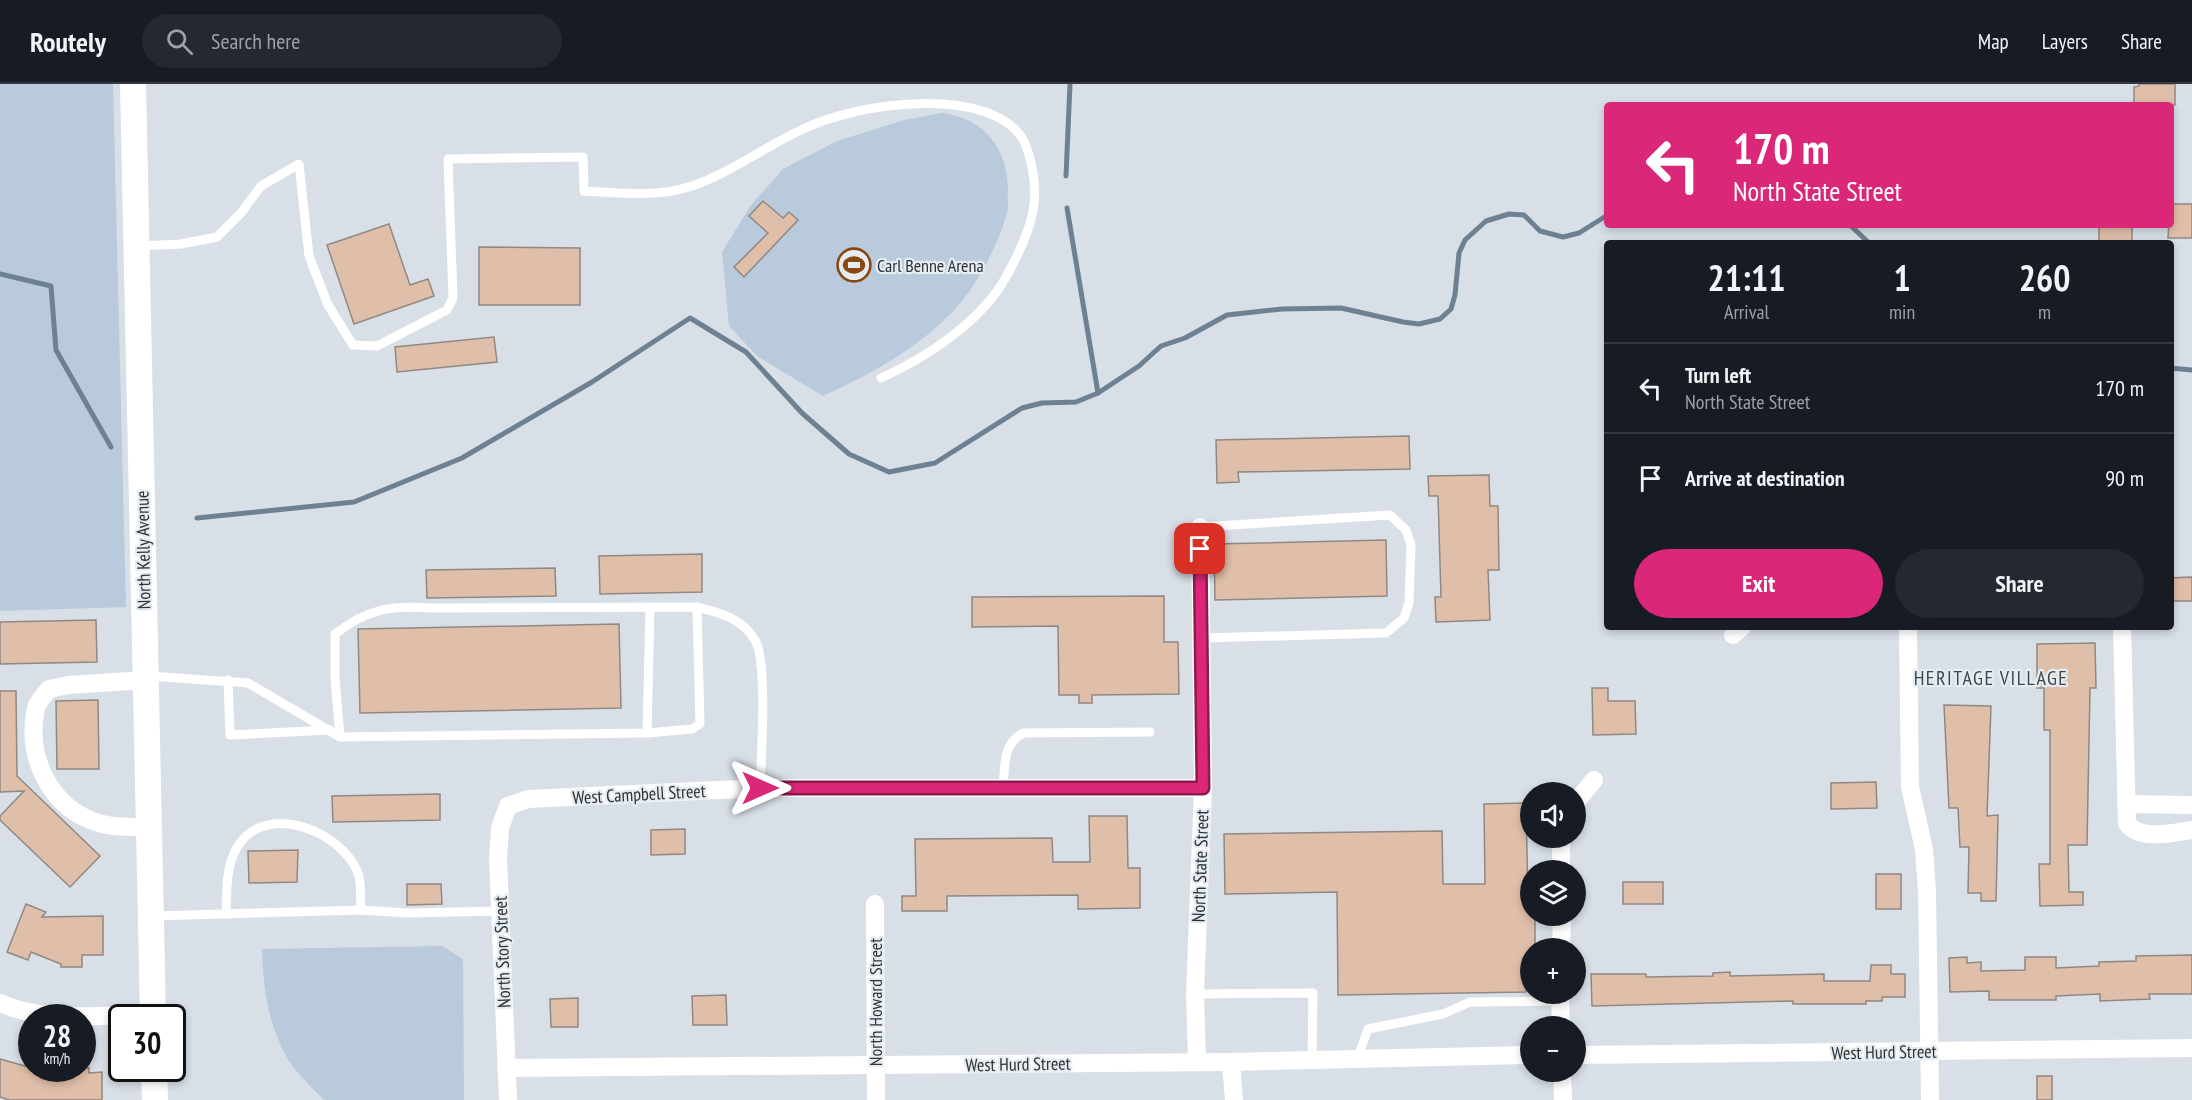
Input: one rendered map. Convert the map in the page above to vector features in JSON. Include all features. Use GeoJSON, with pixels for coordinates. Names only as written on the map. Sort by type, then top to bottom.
{"type":"FeatureCollection","features":[{"type":"Feature","properties":{"kind":"main road","name":"North Kelly Avenue"},"geometry":{"type":"LineString","coordinates":[[133,84],[153,1004]]}},
{"type":"Feature","properties":{"kind":"main road"},"geometry":{"type":"LineString","coordinates":[[154,1082],[155,1100]]}},
{"type":"Feature","properties":{"kind":"street","name":"North State Street"},"geometry":{"type":"LineString","coordinates":[[1197,1062],[1194,994],[1203,788],[1200,527]]}},
{"type":"Feature","properties":{"kind":"street"},"geometry":{"type":"LineString","coordinates":[[1908,630],[1910,787],[1923,849],[1927,890],[1930,1100]]}},
{"type":"Feature","properties":{"kind":"street"},"geometry":{"type":"LineString","coordinates":[[2122,630],[2127,823],[2131,830],[2139,834],[2192,830]]}},
{"type":"Feature","properties":{"kind":"street"},"geometry":{"type":"LineString","coordinates":[[146,678],[68,685],[49,689],[36,706],[34,731],[37,759],[54,795],[88,819],[110,826],[149,827]]}},
{"type":"Feature","properties":{"kind":"street"},"geometry":{"type":"LineString","coordinates":[[1586,790],[1594,780]]}},
{"type":"Feature","properties":{"kind":"street","name":"West Campbell Street"},"geometry":{"type":"LineString","coordinates":[[508,806],[528,799],[760,788],[1203,788]]}},
{"type":"Feature","properties":{"kind":"street"},"geometry":{"type":"LineString","coordinates":[[2126,804],[2192,805]]}},
{"type":"Feature","properties":{"kind":"street","name":"North Story Street"},"geometry":{"type":"LineString","coordinates":[[508,806],[500,828],[508,1100]]}},
{"type":"Feature","properties":{"kind":"street","name":"North Howard Street"},"geometry":{"type":"LineString","coordinates":[[875,904],[876,1100]]}},
{"type":"Feature","properties":{"kind":"street"},"geometry":{"type":"LineString","coordinates":[[0,1003],[15,1011],[108,1016]]}},
{"type":"Feature","properties":{"kind":"street","name":"West Hurd Street"},"geometry":{"type":"LineString","coordinates":[[1586,1054],[2192,1048]]}},
{"type":"Feature","properties":{"kind":"street","name":"West Hurd Street"},"geometry":{"type":"LineString","coordinates":[[506,1068],[1231,1062],[1520,1055]]}},
{"type":"Feature","properties":{"kind":"street"},"geometry":{"type":"LineString","coordinates":[[1231,1062],[1233,1100]]}},
{"type":"Feature","properties":{"kind":"street"},"geometry":{"type":"LineString","coordinates":[[1562,1082],[1563,1100]]}},
{"type":"Feature","properties":{"kind":"lane"},"geometry":{"type":"LineString","coordinates":[[136,246],[181,244],[217,237],[241,213],[261,186],[299,164],[309,256],[328,305],[353,345],[377,346],[447,310],[453,298],[448,159],[583,157],[584,191],[639,195],[667,193],[694,185],[803,129],[853,109],[892,99],[941,94]]}},
{"type":"Feature","properties":{"kind":"lane"},"geometry":{"type":"LineString","coordinates":[[880,378],[920,359],[941,344],[988,301],[1003,282],[1030,229],[1036,183],[1024,139],[1013,122],[999,109],[974,98],[952,94]]}},
{"type":"Feature","properties":{"kind":"lane"},"geometry":{"type":"LineString","coordinates":[[1200,527],[1390,515],[1407,530],[1411,545],[1409,603],[1404,618],[1386,633],[1202,638]]}},
{"type":"Feature","properties":{"kind":"lane"},"geometry":{"type":"LineString","coordinates":[[340,737],[334,679],[335,634],[355,619],[399,605],[431,608],[697,607],[731,615],[756,641],[761,665],[760,788]]}},
{"type":"Feature","properties":{"kind":"lane"},"geometry":{"type":"LineString","coordinates":[[647,733],[650,607]]}},
{"type":"Feature","properties":{"kind":"lane"},"geometry":{"type":"LineString","coordinates":[[146,678],[248,682],[340,737],[647,733],[692,729],[700,724],[697,607]]}},
{"type":"Feature","properties":{"kind":"lane"},"geometry":{"type":"LineString","coordinates":[[228,680],[230,735],[330,730]]}},
{"type":"Feature","properties":{"kind":"lane"},"geometry":{"type":"LineString","coordinates":[[1003,789],[1006,753],[1014,737],[1024,733],[1150,732]]}},
{"type":"Feature","properties":{"kind":"lane"},"geometry":{"type":"LineString","coordinates":[[226,914],[229,867],[238,846],[250,833],[266,826],[292,825],[321,832],[342,848],[358,874],[361,910]]}},
{"type":"Feature","properties":{"kind":"lane"},"geometry":{"type":"LineString","coordinates":[[151,916],[361,910],[408,913],[501,911]]}},
{"type":"Feature","properties":{"kind":"lane"},"geometry":{"type":"LineString","coordinates":[[1194,994],[1313,993],[1312,1060]]}},
{"type":"Feature","properties":{"kind":"lane"},"geometry":{"type":"LineString","coordinates":[[1357,1059],[1368,1029],[1443,1014],[1470,1002],[1520,999]]}},
{"type":"Feature","properties":{"kind":"shaded area"},"geometry":{"type":"Polygon","coordinates":[[[0,84],[113,84],[126,607],[0,611],[0,84]]]}},
{"type":"Feature","properties":{"kind":"shaded area","name":"Carl Benne Arena"},"geometry":{"type":"Polygon","coordinates":[[[942,113],[970,121],[981,129],[991,138],[1004,161],[1008,210],[998,238],[972,288],[941,323],[894,359],[823,396],[757,356],[729,326],[722,252],[751,205],[783,169],[837,141],[904,120],[942,113]]]}},
{"type":"Feature","properties":{"kind":"shaded area"},"geometry":{"type":"Polygon","coordinates":[[[442,946],[463,959],[464,1100],[324,1100],[287,1058],[275,1032],[268,1005],[262,949],[442,946]]]}},
{"type":"Feature","properties":{"kind":"building"},"geometry":{"type":"Polygon","coordinates":[[[2139,84],[2175,84],[2175,105],[2174,102],[2134,102],[2134,87],[2139,84]]]}},
{"type":"Feature","properties":{"kind":"building"},"geometry":{"type":"Polygon","coordinates":[[[763,201],[783,218],[789,212],[798,220],[744,277],[734,267],[768,233],[749,216],[763,201]]]}},
{"type":"Feature","properties":{"kind":"building"},"geometry":{"type":"Polygon","coordinates":[[[2174,204],[2192,204],[2192,238],[2168,238],[2169,228],[2174,228],[2174,204]]]}},
{"type":"Feature","properties":{"kind":"building"},"geometry":{"type":"Polygon","coordinates":[[[389,224],[410,285],[428,279],[434,296],[354,324],[327,245],[389,224]]]}},
{"type":"Feature","properties":{"kind":"building"},"geometry":{"type":"Polygon","coordinates":[[[2099,228],[2132,228],[2132,240],[2099,240],[2099,228]]]}},
{"type":"Feature","properties":{"kind":"building"},"geometry":{"type":"Polygon","coordinates":[[[479,247],[580,248],[580,305],[479,305],[479,247]]]}},
{"type":"Feature","properties":{"kind":"building"},"geometry":{"type":"Polygon","coordinates":[[[494,337],[497,362],[397,372],[395,347],[494,337]]]}},
{"type":"Feature","properties":{"kind":"building"},"geometry":{"type":"Polygon","coordinates":[[[1409,436],[1410,469],[1238,472],[1239,482],[1217,483],[1216,440],[1409,436]]]}},
{"type":"Feature","properties":{"kind":"building"},"geometry":{"type":"Polygon","coordinates":[[[1489,475],[1490,506],[1498,506],[1499,570],[1488,570],[1490,620],[1436,622],[1435,597],[1441,597],[1438,496],[1429,496],[1428,476],[1489,475]]]}},
{"type":"Feature","properties":{"kind":"building"},"geometry":{"type":"Polygon","coordinates":[[[1386,540],[1387,596],[1215,600],[1214,544],[1386,540]]]}},
{"type":"Feature","properties":{"kind":"building"},"geometry":{"type":"Polygon","coordinates":[[[702,554],[702,592],[600,594],[599,556],[702,554]]]}},
{"type":"Feature","properties":{"kind":"building"},"geometry":{"type":"Polygon","coordinates":[[[555,568],[556,596],[427,598],[426,570],[555,568]]]}},
{"type":"Feature","properties":{"kind":"building"},"geometry":{"type":"Polygon","coordinates":[[[2192,577],[2192,601],[2174,601],[2174,578],[2192,577]]]}},
{"type":"Feature","properties":{"kind":"building"},"geometry":{"type":"Polygon","coordinates":[[[1164,596],[1164,642],[1178,642],[1179,694],[1092,695],[1092,703],[1079,703],[1079,695],[1059,695],[1058,626],[972,627],[972,597],[1164,596]]]}},
{"type":"Feature","properties":{"kind":"building"},"geometry":{"type":"Polygon","coordinates":[[[96,620],[97,662],[0,664],[0,622],[96,620]]]}},
{"type":"Feature","properties":{"kind":"building"},"geometry":{"type":"Polygon","coordinates":[[[619,624],[621,708],[360,713],[358,629],[619,624]]]}},
{"type":"Feature","properties":{"kind":"building"},"geometry":{"type":"Polygon","coordinates":[[[2095,643],[2096,688],[2090,688],[2087,845],[2068,845],[2069,892],[2083,892],[2083,905],[2040,906],[2039,864],[2050,864],[2050,730],[2044,730],[2044,688],[2037,688],[2037,644],[2095,643]]]}},
{"type":"Feature","properties":{"kind":"building"},"geometry":{"type":"Polygon","coordinates":[[[1592,688],[1608,688],[1608,701],[1635,701],[1636,734],[1593,735],[1592,688]]]}},
{"type":"Feature","properties":{"kind":"building"},"geometry":{"type":"Polygon","coordinates":[[[0,691],[16,691],[17,776],[100,856],[70,887],[0,820],[0,816],[24,791],[0,792],[0,691]]]}},
{"type":"Feature","properties":{"kind":"building"},"geometry":{"type":"Polygon","coordinates":[[[98,700],[99,769],[57,769],[56,701],[98,700]]]}},
{"type":"Feature","properties":{"kind":"building"},"geometry":{"type":"Polygon","coordinates":[[[1944,705],[1991,706],[1987,816],[1998,815],[1996,901],[1981,901],[1981,893],[1968,893],[1969,847],[1960,847],[1958,808],[1949,808],[1944,705]]]}},
{"type":"Feature","properties":{"kind":"building"},"geometry":{"type":"Polygon","coordinates":[[[1876,782],[1877,808],[1831,809],[1831,783],[1876,782]]]}},
{"type":"Feature","properties":{"kind":"building"},"geometry":{"type":"Polygon","coordinates":[[[440,794],[440,820],[333,822],[332,796],[440,794]]]}},
{"type":"Feature","properties":{"kind":"building"},"geometry":{"type":"Polygon","coordinates":[[[1520,803],[1520,848],[1527,848],[1527,860],[1520,860],[1520,926],[1535,926],[1535,938],[1520,938],[1520,992],[1338,995],[1337,892],[1225,894],[1224,834],[1442,831],[1443,884],[1485,884],[1484,804],[1520,803]]]}},
{"type":"Feature","properties":{"kind":"building"},"geometry":{"type":"Polygon","coordinates":[[[1089,816],[1127,816],[1128,868],[1140,868],[1140,908],[1078,909],[1078,895],[947,896],[947,911],[902,911],[902,896],[916,896],[915,839],[1052,838],[1053,862],[1090,862],[1089,816]]]}},
{"type":"Feature","properties":{"kind":"building"},"geometry":{"type":"Polygon","coordinates":[[[685,829],[685,854],[651,855],[651,830],[685,829]]]}},
{"type":"Feature","properties":{"kind":"building"},"geometry":{"type":"Polygon","coordinates":[[[298,850],[297,882],[249,883],[248,851],[298,850]]]}},
{"type":"Feature","properties":{"kind":"building"},"geometry":{"type":"Polygon","coordinates":[[[1876,874],[1901,874],[1901,909],[1876,909],[1876,874]]]}},
{"type":"Feature","properties":{"kind":"building"},"geometry":{"type":"Polygon","coordinates":[[[1623,882],[1663,882],[1663,904],[1623,904],[1623,882]]]}},
{"type":"Feature","properties":{"kind":"building"},"geometry":{"type":"Polygon","coordinates":[[[407,884],[441,884],[442,904],[407,905],[407,884]]]}},
{"type":"Feature","properties":{"kind":"building"},"geometry":{"type":"Polygon","coordinates":[[[26,904],[46,912],[42,917],[103,916],[103,955],[82,955],[82,967],[61,967],[61,964],[31,952],[28,960],[7,952],[26,904]]]}},
{"type":"Feature","properties":{"kind":"building"},"geometry":{"type":"Polygon","coordinates":[[[2192,955],[2192,994],[2149,994],[2150,999],[2100,1001],[2100,994],[2056,996],[2056,1000],[1989,1000],[1989,991],[1950,992],[1949,958],[1967,957],[1967,963],[1981,962],[1981,971],[2025,970],[2025,957],[2056,957],[2056,968],[2099,966],[2099,962],[2136,961],[2136,956],[2192,955]]]}},
{"type":"Feature","properties":{"kind":"building"},"geometry":{"type":"Polygon","coordinates":[[[1871,965],[1891,965],[1891,974],[1905,974],[1905,997],[1882,997],[1882,1001],[1866,1001],[1866,1004],[1793,1004],[1793,1001],[1592,1006],[1591,974],[1646,974],[1646,977],[1713,976],[1713,973],[1730,972],[1730,976],[1824,974],[1824,981],[1870,981],[1871,965]]]}},
{"type":"Feature","properties":{"kind":"building"},"geometry":{"type":"Polygon","coordinates":[[[726,995],[727,1025],[693,1025],[692,996],[726,995]]]}},
{"type":"Feature","properties":{"kind":"building"},"geometry":{"type":"Polygon","coordinates":[[[578,998],[578,1027],[551,1027],[550,999],[578,998]]]}},
{"type":"Feature","properties":{"kind":"building"},"geometry":{"type":"Polygon","coordinates":[[[0,1059],[18,1064],[18,1082],[96,1082],[96,1072],[102,1072],[102,1100],[9,1100],[0,1097],[0,1059]]]}},
{"type":"Feature","properties":{"kind":"building"},"geometry":{"type":"Polygon","coordinates":[[[2037,1076],[2052,1076],[2052,1100],[2037,1100],[2037,1076]]]}},
{"type":"Feature","properties":{"kind":"waterway"},"geometry":{"type":"LineString","coordinates":[[1066,176],[1070,84]]}},
{"type":"Feature","properties":{"kind":"waterway"},"geometry":{"type":"LineString","coordinates":[[1067,208],[1098,393]]}},
{"type":"Feature","properties":{"kind":"waterway"},"geometry":{"type":"LineString","coordinates":[[197,518],[354,502],[462,458],[592,382],[690,318],[746,352],[802,413],[849,454],[889,472],[935,463],[1022,408],[1042,403],[1076,402],[1098,393],[1139,366],[1161,346],[1185,338],[1227,315],[1282,309],[1341,308],[1419,324],[1440,319],[1451,309],[1455,295],[1459,253],[1465,240],[1486,221],[1509,214],[1524,215],[1540,231],[1563,237],[1579,233],[1604,217]]}},
{"type":"Feature","properties":{"kind":"waterway"},"geometry":{"type":"LineString","coordinates":[[1853,228],[1866,240]]}},
{"type":"Feature","properties":{"kind":"waterway"},"geometry":{"type":"LineString","coordinates":[[0,274],[51,286],[56,350],[111,447]]}},
{"type":"Feature","properties":{"kind":"waterway"},"geometry":{"type":"LineString","coordinates":[[2174,368],[2192,370]]}},
{"type":"Feature","properties":{"kind":"place","name":"Carl Benne Arena"},"geometry":{"type":"Point","coordinates":[854,265]}},
{"type":"Feature","properties":{"kind":"district","name":"HERITAGE VILLAGE"},"geometry":{"type":"Point","coordinates":[1991,678]}},
{"type":"Feature","properties":{"kind":"route"},"geometry":{"type":"LineString","coordinates":[[760,788],[1203,788],[1200,549]]}}]}
